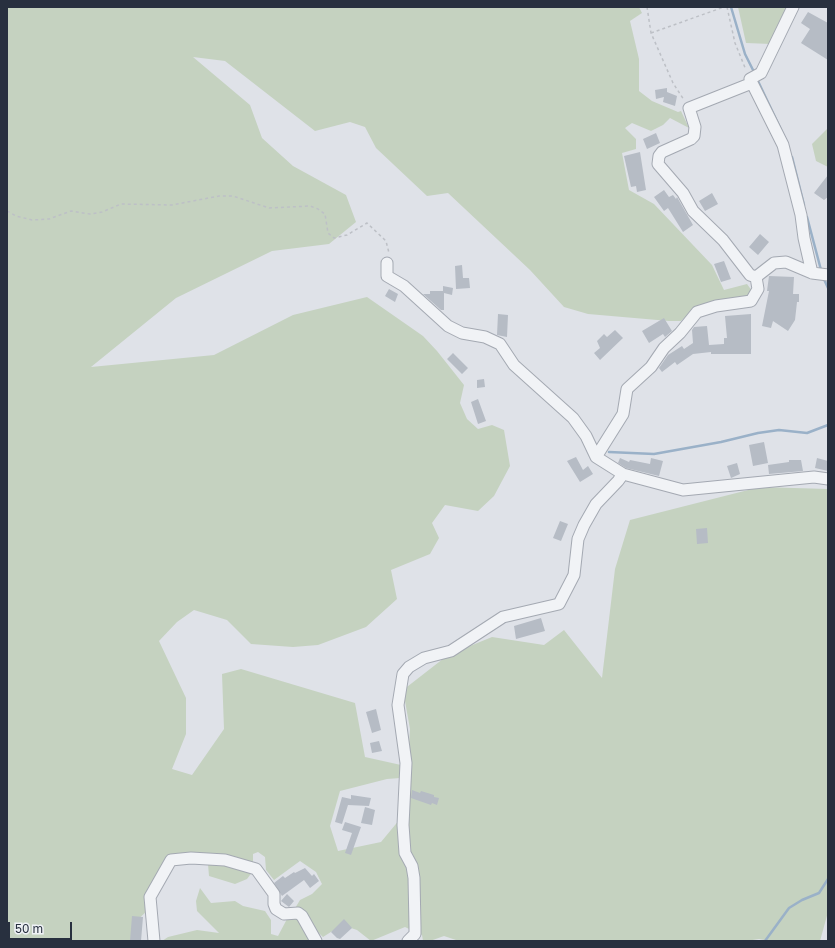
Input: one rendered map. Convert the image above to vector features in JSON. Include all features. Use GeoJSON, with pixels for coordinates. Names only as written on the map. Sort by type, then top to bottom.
{"type":"FeatureCollection","features":[{"type":"Feature","properties":{"kind":"street"},"geometry":{"type":"LineString","coordinates":[[756,277],[750,275],[723,240],[692,211],[683,193],[658,164],[659,156],[662,152],[691,139],[694,136],[695,127],[689,108],[754,78],[776,45],[793,7]]}},
{"type":"Feature","properties":{"kind":"street"},"geometry":{"type":"LineString","coordinates":[[754,78],[783,145],[801,215],[804,238],[821,274]]}},
{"type":"Feature","properties":{"kind":"street"},"geometry":{"type":"LineString","coordinates":[[756,277],[774,263],[786,262],[821,274]]}},
{"type":"Feature","properties":{"kind":"street"},"geometry":{"type":"LineString","coordinates":[[387,263],[387,276],[404,286],[448,326],[462,333],[485,337],[500,344],[514,365],[573,418],[586,436],[596,456],[623,474],[683,490],[814,477],[828,479]]}},
{"type":"Feature","properties":{"kind":"street"},"geometry":{"type":"LineString","coordinates":[[596,456],[623,414],[627,389],[651,367],[664,348],[680,333],[697,312],[716,306],[752,301],[758,288],[756,277]]}},
{"type":"Feature","properties":{"kind":"street"},"geometry":{"type":"LineString","coordinates":[[408,941],[415,934],[415,927],[414,878],[412,866],[405,853],[403,825],[406,763],[398,705],[403,674],[409,667],[424,658],[451,651],[503,617],[559,604],[574,575],[578,539],[584,525],[596,504],[623,474]]}},
{"type":"Feature","properties":{"kind":"street"},"geometry":{"type":"LineString","coordinates":[[157,939],[150,897],[171,860],[191,858],[225,860],[256,869],[274,894],[274,904],[276,910],[284,914],[298,913],[302,916],[316,941]]}},
{"type":"Feature","properties":{"kind":"path"},"geometry":{"type":"LineString","coordinates":[[647,7],[651,33],[673,83],[689,108]]}},
{"type":"Feature","properties":{"kind":"path"},"geometry":{"type":"LineString","coordinates":[[651,33],[724,7]]}},
{"type":"Feature","properties":{"kind":"path"},"geometry":{"type":"LineString","coordinates":[[727,7],[735,43],[754,78]]}},
{"type":"Feature","properties":{"kind":"path"},"geometry":{"type":"LineString","coordinates":[[7,210],[16,216],[38,220],[49,219],[71,212],[90,214],[102,212],[121,204],[172,205],[219,196],[233,196],[269,208],[310,206],[325,214],[328,233],[334,238],[347,235],[367,223],[386,241],[389,252],[387,263]]}},
{"type":"Feature","properties":{"kind":"green space"},"geometry":{"type":"Polygon","coordinates":[[[7,7],[639,7],[642,13],[630,21],[639,59],[639,91],[652,101],[678,112],[681,111],[689,128],[670,118],[663,125],[651,131],[632,123],[625,128],[636,139],[636,149],[622,153],[629,190],[654,204],[712,265],[724,290],[747,284],[752,291],[748,298],[698,305],[681,321],[588,314],[564,307],[530,270],[448,193],[427,196],[376,148],[365,127],[350,122],[315,131],[225,61],[193,57],[250,105],[262,138],[293,166],[346,195],[356,222],[329,244],[272,251],[176,298],[91,367],[214,355],[293,315],[367,297],[423,336],[437,351],[464,385],[460,403],[467,419],[478,429],[492,425],[504,430],[510,466],[494,496],[478,511],[445,505],[432,523],[439,538],[430,554],[391,570],[397,599],[366,627],[318,645],[293,647],[251,644],[227,620],[194,610],[177,622],[159,641],[186,698],[186,734],[172,769],[192,775],[224,729],[222,674],[241,669],[355,703],[365,757],[401,765],[400,778],[387,779],[340,791],[330,826],[338,851],[381,842],[405,813],[410,729],[403,690],[448,655],[492,637],[544,645],[564,630],[602,678],[615,569],[630,520],[760,487],[828,489],[828,912],[820,941],[770,941],[759,939],[746,941],[459,941],[444,936],[430,941],[423,941],[422,935],[405,927],[371,941],[357,930],[342,925],[323,937],[294,910],[300,900],[312,894],[322,884],[316,872],[300,861],[274,880],[266,870],[265,857],[258,852],[253,854],[253,871],[247,879],[235,884],[209,876],[208,864],[175,857],[146,912],[136,921],[137,941],[7,941],[7,7]]]}},
{"type":"Feature","properties":{"kind":"green space"},"geometry":{"type":"Polygon","coordinates":[[[738,7],[787,7],[771,44],[746,43],[738,7]]]}},
{"type":"Feature","properties":{"kind":"green space"},"geometry":{"type":"Polygon","coordinates":[[[828,128],[828,167],[816,161],[812,144],[828,128]]]}},
{"type":"Feature","properties":{"kind":"green space"},"geometry":{"type":"Polygon","coordinates":[[[200,888],[211,903],[235,901],[243,906],[265,911],[271,920],[271,934],[278,936],[287,919],[296,917],[318,941],[162,941],[168,937],[197,930],[219,933],[197,911],[196,901],[200,888]]]}},
{"type":"Feature","properties":{"kind":"building"},"geometry":{"type":"Polygon","coordinates":[[[808,12],[828,23],[828,60],[801,43],[810,29],[801,23],[808,12]]]}},
{"type":"Feature","properties":{"kind":"building"},"geometry":{"type":"Polygon","coordinates":[[[667,88],[667,92],[677,96],[675,106],[663,102],[664,97],[656,99],[655,90],[667,88]]]}},
{"type":"Feature","properties":{"kind":"building"},"geometry":{"type":"Polygon","coordinates":[[[656,133],[660,143],[647,149],[643,139],[656,133]]]}},
{"type":"Feature","properties":{"kind":"building"},"geometry":{"type":"Polygon","coordinates":[[[640,152],[646,190],[637,192],[636,186],[631,187],[624,156],[640,152]]]}},
{"type":"Feature","properties":{"kind":"building"},"geometry":{"type":"Polygon","coordinates":[[[828,175],[828,197],[824,200],[814,193],[828,175]]]}},
{"type":"Feature","properties":{"kind":"building"},"geometry":{"type":"Polygon","coordinates":[[[664,190],[669,197],[673,195],[676,199],[677,197],[693,225],[683,232],[668,208],[664,211],[654,197],[664,190]]]}},
{"type":"Feature","properties":{"kind":"building"},"geometry":{"type":"Polygon","coordinates":[[[712,193],[718,204],[705,211],[699,201],[712,193]]]}},
{"type":"Feature","properties":{"kind":"building"},"geometry":{"type":"Polygon","coordinates":[[[760,234],[769,242],[758,255],[749,247],[760,234]]]}},
{"type":"Feature","properties":{"kind":"building"},"geometry":{"type":"Polygon","coordinates":[[[724,261],[731,279],[721,282],[714,264],[724,261]]]}},
{"type":"Feature","properties":{"kind":"building"},"geometry":{"type":"Polygon","coordinates":[[[462,265],[463,278],[469,278],[470,288],[456,289],[455,266],[462,265]]]}},
{"type":"Feature","properties":{"kind":"building"},"geometry":{"type":"Polygon","coordinates":[[[769,276],[794,277],[793,294],[799,294],[799,302],[797,302],[795,320],[788,331],[773,321],[771,328],[762,326],[769,291],[767,291],[769,276]]]}},
{"type":"Feature","properties":{"kind":"building"},"geometry":{"type":"Polygon","coordinates":[[[443,286],[453,288],[452,295],[444,293],[444,310],[441,310],[423,294],[430,294],[430,291],[443,291],[443,286]]]}},
{"type":"Feature","properties":{"kind":"building"},"geometry":{"type":"Polygon","coordinates":[[[389,289],[398,294],[395,302],[385,296],[389,289]]]}},
{"type":"Feature","properties":{"kind":"building"},"geometry":{"type":"Polygon","coordinates":[[[498,314],[508,315],[507,337],[497,335],[498,314]]]}},
{"type":"Feature","properties":{"kind":"building"},"geometry":{"type":"Polygon","coordinates":[[[751,314],[751,354],[711,354],[711,352],[693,354],[677,365],[675,362],[662,372],[659,368],[668,355],[682,346],[684,349],[693,343],[692,330],[694,327],[707,326],[709,345],[724,344],[724,338],[727,338],[725,316],[751,314]]]}},
{"type":"Feature","properties":{"kind":"building"},"geometry":{"type":"Polygon","coordinates":[[[664,318],[672,331],[665,337],[663,334],[649,343],[642,331],[664,318]]]}},
{"type":"Feature","properties":{"kind":"building"},"geometry":{"type":"Polygon","coordinates":[[[615,330],[623,338],[600,360],[594,353],[600,348],[597,341],[604,334],[607,337],[615,330]]]}},
{"type":"Feature","properties":{"kind":"building"},"geometry":{"type":"Polygon","coordinates":[[[453,353],[468,368],[462,374],[447,359],[453,353]]]}},
{"type":"Feature","properties":{"kind":"building"},"geometry":{"type":"Polygon","coordinates":[[[484,379],[485,387],[477,388],[477,380],[484,379]]]}},
{"type":"Feature","properties":{"kind":"building"},"geometry":{"type":"Polygon","coordinates":[[[478,399],[486,421],[478,424],[471,402],[478,399]]]}},
{"type":"Feature","properties":{"kind":"building"},"geometry":{"type":"Polygon","coordinates":[[[764,442],[768,463],[753,466],[749,445],[764,442]]]}},
{"type":"Feature","properties":{"kind":"building"},"geometry":{"type":"Polygon","coordinates":[[[576,457],[583,470],[588,466],[593,474],[580,482],[567,461],[576,457]]]}},
{"type":"Feature","properties":{"kind":"building"},"geometry":{"type":"Polygon","coordinates":[[[620,458],[629,462],[630,460],[650,464],[651,458],[663,461],[659,476],[626,468],[618,463],[620,458]]]}},
{"type":"Feature","properties":{"kind":"building"},"geometry":{"type":"Polygon","coordinates":[[[817,458],[828,461],[828,471],[815,468],[817,458]]]}},
{"type":"Feature","properties":{"kind":"building"},"geometry":{"type":"Polygon","coordinates":[[[789,460],[801,460],[803,471],[769,474],[768,465],[789,462],[789,460]]]}},
{"type":"Feature","properties":{"kind":"building"},"geometry":{"type":"Polygon","coordinates":[[[737,463],[740,474],[731,478],[727,466],[737,463]]]}},
{"type":"Feature","properties":{"kind":"building"},"geometry":{"type":"Polygon","coordinates":[[[560,521],[568,524],[561,541],[553,538],[560,521]]]}},
{"type":"Feature","properties":{"kind":"building"},"geometry":{"type":"Polygon","coordinates":[[[707,528],[708,543],[697,544],[696,529],[707,528]]]}},
{"type":"Feature","properties":{"kind":"building"},"geometry":{"type":"Polygon","coordinates":[[[541,618],[545,631],[516,639],[514,626],[541,618]]]}},
{"type":"Feature","properties":{"kind":"building"},"geometry":{"type":"Polygon","coordinates":[[[376,709],[381,730],[372,733],[366,712],[376,709]]]}},
{"type":"Feature","properties":{"kind":"building"},"geometry":{"type":"Polygon","coordinates":[[[379,741],[382,751],[372,753],[370,743],[379,741]]]}},
{"type":"Feature","properties":{"kind":"building"},"geometry":{"type":"Polygon","coordinates":[[[412,790],[420,793],[421,791],[439,798],[437,805],[432,803],[431,805],[411,798],[412,790]]]}},
{"type":"Feature","properties":{"kind":"building"},"geometry":{"type":"Polygon","coordinates":[[[351,795],[371,798],[369,806],[348,805],[342,824],[335,822],[342,797],[351,799],[351,795]]]}},
{"type":"Feature","properties":{"kind":"building"},"geometry":{"type":"Polygon","coordinates":[[[365,807],[375,810],[372,825],[361,823],[365,807]]]}},
{"type":"Feature","properties":{"kind":"building"},"geometry":{"type":"Polygon","coordinates":[[[345,822],[361,827],[351,855],[345,853],[352,833],[342,830],[345,822]]]}},
{"type":"Feature","properties":{"kind":"building"},"geometry":{"type":"Polygon","coordinates":[[[305,868],[312,876],[314,874],[319,881],[310,888],[304,880],[282,896],[274,883],[283,876],[285,878],[294,872],[295,873],[305,868]]]}},
{"type":"Feature","properties":{"kind":"building"},"geometry":{"type":"Polygon","coordinates":[[[287,894],[294,901],[289,907],[281,901],[287,894]]]}},
{"type":"Feature","properties":{"kind":"building"},"geometry":{"type":"Polygon","coordinates":[[[132,916],[143,917],[141,941],[130,941],[132,916]]]}},
{"type":"Feature","properties":{"kind":"building"},"geometry":{"type":"Polygon","coordinates":[[[344,919],[352,928],[340,939],[331,932],[344,919]]]}},
{"type":"Feature","properties":{"kind":"waterway"},"geometry":{"type":"LineString","coordinates":[[731,7],[745,54],[755,74]]}},
{"type":"Feature","properties":{"kind":"waterway"},"geometry":{"type":"LineString","coordinates":[[757,79],[782,132]]}},
{"type":"Feature","properties":{"kind":"waterway"},"geometry":{"type":"LineString","coordinates":[[792,157],[804,205]]}},
{"type":"Feature","properties":{"kind":"waterway"},"geometry":{"type":"LineString","coordinates":[[807,217],[821,270]]}},
{"type":"Feature","properties":{"kind":"waterway"},"geometry":{"type":"LineString","coordinates":[[823,277],[828,288]]}},
{"type":"Feature","properties":{"kind":"waterway"},"geometry":{"type":"LineString","coordinates":[[609,452],[654,454],[779,430],[807,433],[828,425]]}},
{"type":"Feature","properties":{"kind":"waterway"},"geometry":{"type":"LineString","coordinates":[[765,941],[789,908],[802,900],[819,893],[828,879]]}}]}
